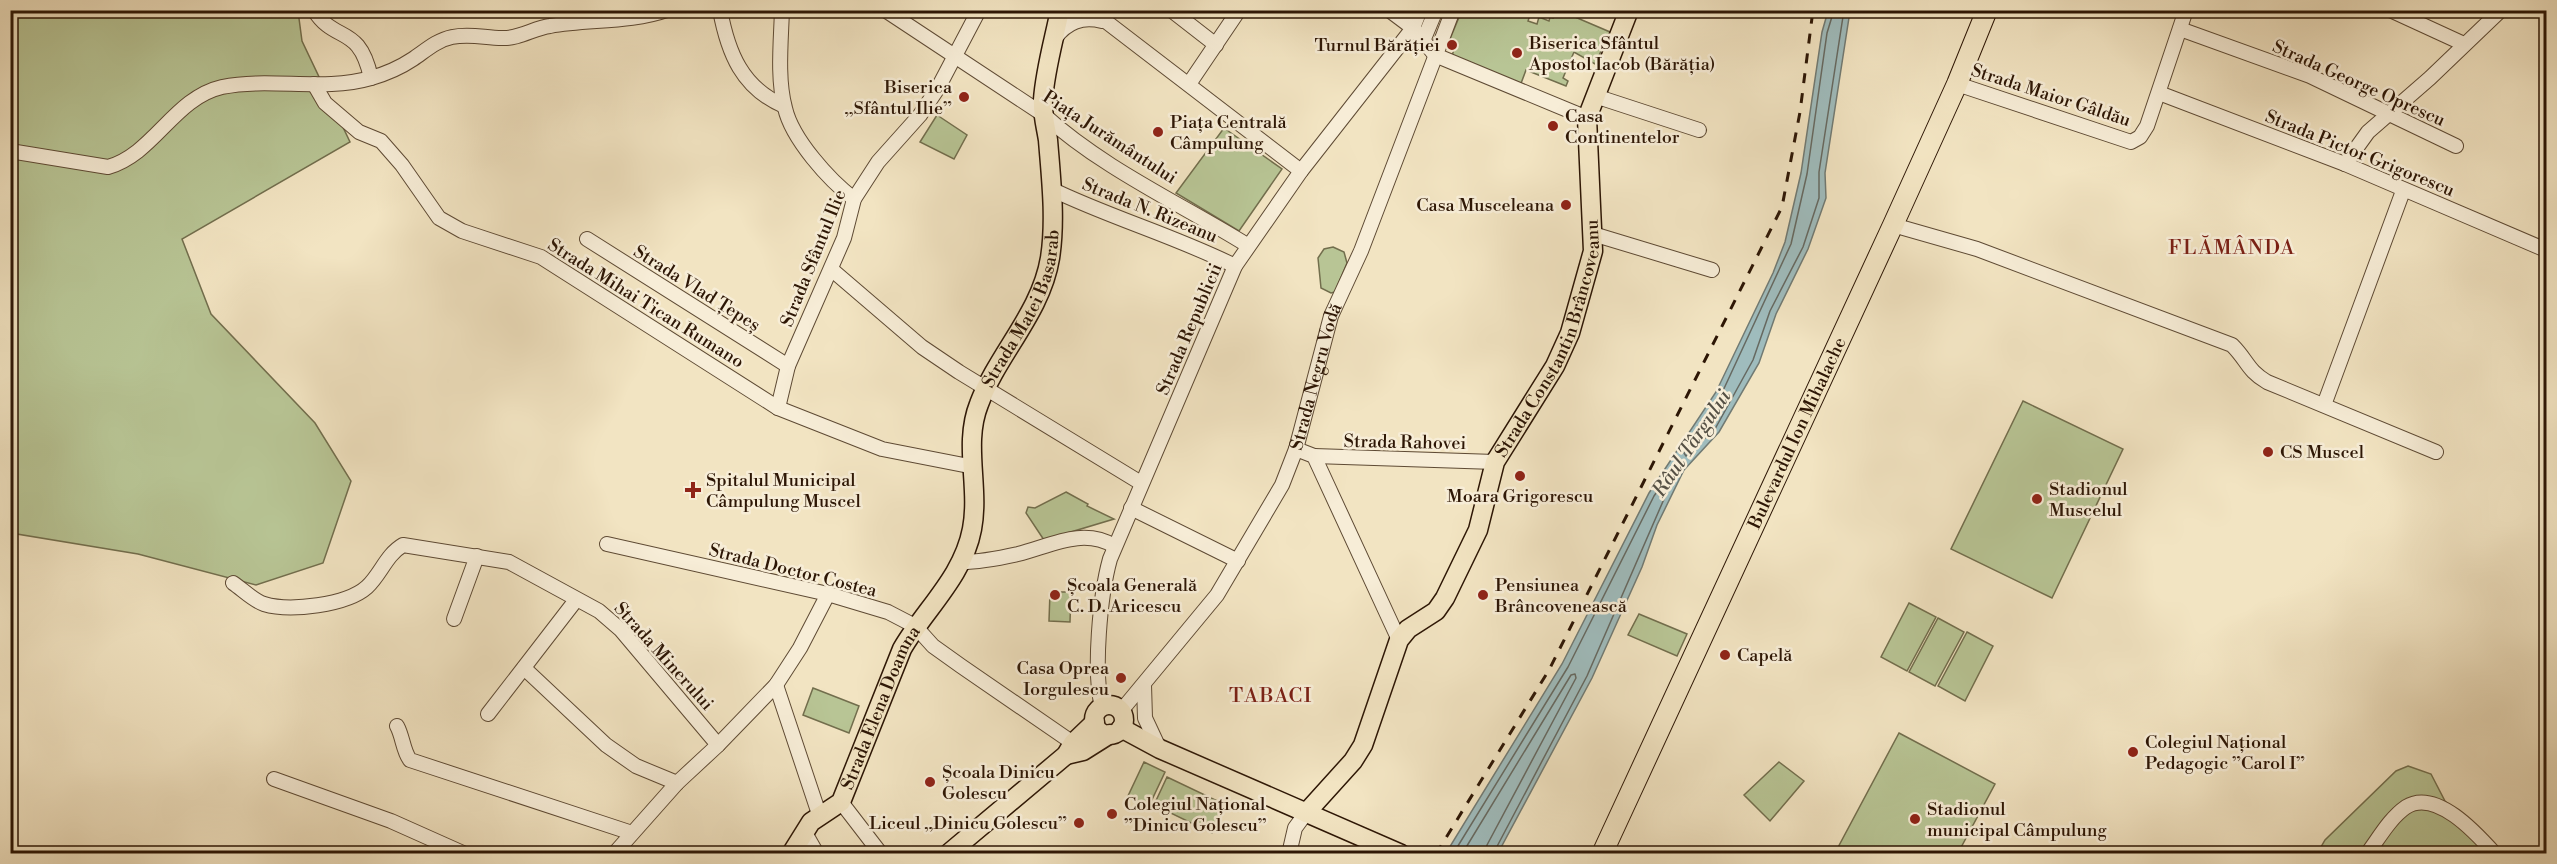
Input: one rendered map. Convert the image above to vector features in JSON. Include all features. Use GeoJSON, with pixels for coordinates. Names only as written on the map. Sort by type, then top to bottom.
{"type":"FeatureCollection","features":[{"type":"Feature","properties":{"kind":"highway","name":"Bulevardul Ion Mihalache"},"geometry":{"type":"LineString","coordinates":[[1602,854],[1958,84],[1987,10]]}},
{"type":"Feature","properties":{"kind":"main road","name":"Strada Matei Basarab"},"geometry":{"type":"LineString","coordinates":[[941,594],[962,562],[974,514],[972,426],[985,390],[1035,304],[1046,277],[1053,232],[1043,100],[1060,10]]}},
{"type":"Feature","properties":{"kind":"main road","name":"Strada Constantin Brâncoveanu"},"geometry":{"type":"LineString","coordinates":[[1399,640],[1408,629],[1436,610],[1445,598],[1478,530],[1495,462],[1562,354],[1590,269],[1593,234],[1587,118],[1629,10]]}},
{"type":"Feature","properties":{"kind":"main road","name":"Strada Elena Doamna"},"geometry":{"type":"LineString","coordinates":[[842,802],[892,669],[915,626],[941,594]]}},
{"type":"Feature","properties":{"kind":"main road"},"geometry":{"type":"LineString","coordinates":[[1306,813],[1353,761],[1363,745],[1399,640]]}},
{"type":"Feature","properties":{"kind":"main road"},"geometry":{"type":"LineString","coordinates":[[1115,706],[1118,725],[1102,732],[1098,714],[1115,706]]}},
{"type":"Feature","properties":{"kind":"main road","name":"Strada Negru Vodă"},"geometry":{"type":"LineString","coordinates":[[948,854],[1070,749],[1098,714]]}},
{"type":"Feature","properties":{"kind":"main road"},"geometry":{"type":"LineString","coordinates":[[1118,725],[1161,749],[1401,854]]}},
{"type":"Feature","properties":{"kind":"main road","name":"Strada Negru Vodă"},"geometry":{"type":"LineString","coordinates":[[1070,749],[1083,751],[1118,725]]}},
{"type":"Feature","properties":{"kind":"main road"},"geometry":{"type":"LineString","coordinates":[[791,854],[804,831],[819,814],[842,802]]}},
{"type":"Feature","properties":{"kind":"street"},"geometry":{"type":"LineString","coordinates":[[314,10],[328,26],[359,44],[367,59],[371,78]]}},
{"type":"Feature","properties":{"kind":"street"},"geometry":{"type":"LineString","coordinates":[[10,151],[108,167],[121,163],[139,150],[196,97],[220,88],[248,83],[340,84],[371,78],[412,60],[429,47],[450,37],[479,34],[502,38],[524,34],[541,27],[576,21],[624,19],[667,10]]}},
{"type":"Feature","properties":{"kind":"street"},"geometry":{"type":"LineString","coordinates":[[720,10],[731,53],[739,69],[759,93],[784,106]]}},
{"type":"Feature","properties":{"kind":"street"},"geometry":{"type":"LineString","coordinates":[[782,10],[784,106],[792,126],[828,176],[854,199]]}},
{"type":"Feature","properties":{"kind":"street","name":"Piața Jurământului"},"geometry":{"type":"LineString","coordinates":[[885,10],[1044,115],[1061,131],[1247,245]]}},
{"type":"Feature","properties":{"kind":"street","name":"Strada Sfântul Ilie"},"geometry":{"type":"LineString","coordinates":[[778,408],[788,366],[844,238],[854,199],[878,162],[920,115],[938,88],[979,10]]}},
{"type":"Feature","properties":{"kind":"street"},"geometry":{"type":"LineString","coordinates":[[1090,10],[1301,171]]}},
{"type":"Feature","properties":{"kind":"street"},"geometry":{"type":"LineString","coordinates":[[1171,10],[1216,45]]}},
{"type":"Feature","properties":{"kind":"street"},"geometry":{"type":"LineString","coordinates":[[1189,84],[1239,10]]}},
{"type":"Feature","properties":{"kind":"street"},"geometry":{"type":"LineString","coordinates":[[1389,10],[1413,28],[1435,55],[1587,118]]}},
{"type":"Feature","properties":{"kind":"street","name":"Strada Republicii"},"geometry":{"type":"LineString","coordinates":[[1098,714],[1103,592],[1114,546],[1187,382],[1235,266],[1247,245],[1301,171],[1413,28],[1420,10]]}},
{"type":"Feature","properties":{"kind":"street"},"geometry":{"type":"LineString","coordinates":[[1423,41],[1436,10]]}},
{"type":"Feature","properties":{"kind":"street","name":"Strada Negru Vodă"},"geometry":{"type":"LineString","coordinates":[[1118,725],[1144,685],[1199,619],[1238,561],[1278,493],[1296,449],[1331,316],[1361,251],[1453,10]]}},
{"type":"Feature","properties":{"kind":"street","name":"Strada Maior Gâldău"},"geometry":{"type":"LineString","coordinates":[[1958,84],[2131,142],[2140,137],[2159,93],[2186,10]]}},
{"type":"Feature","properties":{"kind":"street"},"geometry":{"type":"LineString","coordinates":[[2390,10],[2464,44]]}},
{"type":"Feature","properties":{"kind":"street"},"geometry":{"type":"LineString","coordinates":[[2345,164],[2368,132],[2501,10]]}},
{"type":"Feature","properties":{"kind":"street"},"geometry":{"type":"LineString","coordinates":[[1055,38],[1061,29],[1077,20],[1092,18],[1107,22]]}},
{"type":"Feature","properties":{"kind":"street","name":"Strada George Oprescu"},"geometry":{"type":"LineString","coordinates":[[2180,29],[2310,76],[2456,146]]}},
{"type":"Feature","properties":{"kind":"street","name":"Strada Mihai Tican Rumano"},"geometry":{"type":"LineString","coordinates":[[314,84],[325,103],[359,132],[381,141],[402,165],[439,218],[462,231],[541,257],[778,408],[882,449],[974,467]]}},
{"type":"Feature","properties":{"kind":"street","name":"Strada Pictor Grigorescu"},"geometry":{"type":"LineString","coordinates":[[2159,93],[2345,164],[2403,191],[2547,250]]}},
{"type":"Feature","properties":{"kind":"street"},"geometry":{"type":"LineString","coordinates":[[1595,96],[1699,130]]}},
{"type":"Feature","properties":{"kind":"street","name":"Strada N. Rizeanu"},"geometry":{"type":"LineString","coordinates":[[1051,189],[1117,219],[1200,248],[1235,266]]}},
{"type":"Feature","properties":{"kind":"street"},"geometry":{"type":"LineString","coordinates":[[2324,405],[2403,191]]}},
{"type":"Feature","properties":{"kind":"street"},"geometry":{"type":"LineString","coordinates":[[1893,225],[1977,249],[2232,345],[2244,357],[2251,372],[2267,382],[2436,452]]}},
{"type":"Feature","properties":{"kind":"street"},"geometry":{"type":"LineString","coordinates":[[1593,234],[1712,270]]}},
{"type":"Feature","properties":{"kind":"street","name":"Strada Vlad Țepeș"},"geometry":{"type":"LineString","coordinates":[[587,239],[788,366]]}},
{"type":"Feature","properties":{"kind":"street"},"geometry":{"type":"LineString","coordinates":[[831,269],[922,347],[985,390],[1141,483]]}},
{"type":"Feature","properties":{"kind":"street","name":"Strada Rahovei"},"geometry":{"type":"LineString","coordinates":[[1296,449],[1314,456],[1495,462]]}},
{"type":"Feature","properties":{"kind":"street"},"geometry":{"type":"LineString","coordinates":[[1314,456],[1399,640]]}},
{"type":"Feature","properties":{"kind":"street"},"geometry":{"type":"LineString","coordinates":[[1131,508],[1238,561]]}},
{"type":"Feature","properties":{"kind":"street"},"geometry":{"type":"LineString","coordinates":[[962,562],[1019,554],[1082,537],[1099,539],[1114,546]]}},
{"type":"Feature","properties":{"kind":"street","name":"Strada Doctor Costea"},"geometry":{"type":"LineString","coordinates":[[607,544],[828,594],[888,612],[915,626],[933,646],[1070,749]]}},
{"type":"Feature","properties":{"kind":"street","name":"Strada Minerului"},"geometry":{"type":"LineString","coordinates":[[233,583],[263,604],[287,607],[318,606],[345,598],[367,587],[394,550],[403,545],[509,562],[576,600],[599,610],[621,630],[718,745]]}},
{"type":"Feature","properties":{"kind":"street"},"geometry":{"type":"LineString","coordinates":[[454,619],[477,556]]}},
{"type":"Feature","properties":{"kind":"street"},"geometry":{"type":"LineString","coordinates":[[614,854],[677,783],[718,745],[776,685],[800,648],[828,594]]}},
{"type":"Feature","properties":{"kind":"street"},"geometry":{"type":"LineString","coordinates":[[488,714],[576,600]]}},
{"type":"Feature","properties":{"kind":"street"},"geometry":{"type":"LineString","coordinates":[[524,668],[606,745],[636,766],[677,783]]}},
{"type":"Feature","properties":{"kind":"street"},"geometry":{"type":"LineString","coordinates":[[776,685],[819,814]]}},
{"type":"Feature","properties":{"kind":"street"},"geometry":{"type":"LineString","coordinates":[[1144,685],[1145,718],[1161,749]]}},
{"type":"Feature","properties":{"kind":"street"},"geometry":{"type":"LineString","coordinates":[[397,726],[410,760],[632,833]]}},
{"type":"Feature","properties":{"kind":"street"},"geometry":{"type":"LineString","coordinates":[[274,779],[391,821],[465,854]]}},
{"type":"Feature","properties":{"kind":"street","name":"Strada Elena Doamna"},"geometry":{"type":"LineString","coordinates":[[842,802],[881,854]]}},
{"type":"Feature","properties":{"kind":"street"},"geometry":{"type":"LineString","coordinates":[[2367,854],[2391,821],[2407,806],[2419,803],[2435,805],[2462,820],[2495,854]]}},
{"type":"Feature","properties":{"kind":"street"},"geometry":{"type":"LineString","coordinates":[[1289,854],[1295,828],[1306,813]]}},
{"type":"Feature","properties":{"kind":"street"},"geometry":{"type":"LineString","coordinates":[[804,831],[817,854]]}},
{"type":"Feature","properties":{"kind":"green space"},"geometry":{"type":"Polygon","coordinates":[[[1462,10],[1527,11],[1531,12],[1528,21],[1537,24],[1539,17],[1549,21],[1550,17],[1553,18],[1553,11],[1561,11],[1610,32],[1595,64],[1574,52],[1563,78],[1568,81],[1566,86],[1526,70],[1520,86],[1451,58],[1457,42],[1450,39],[1462,10]]]}},
{"type":"Feature","properties":{"kind":"green space"},"geometry":{"type":"Polygon","coordinates":[[[11,11],[298,11],[302,41],[350,142],[182,239],[211,314],[315,423],[351,481],[323,563],[256,585],[138,554],[11,533],[11,11]]]}},
{"type":"Feature","properties":{"kind":"green space"},"geometry":{"type":"Polygon","coordinates":[[[937,115],[967,135],[954,159],[920,142],[937,115]]]}},
{"type":"Feature","properties":{"kind":"green space"},"geometry":{"type":"Polygon","coordinates":[[[1224,128],[1282,169],[1239,231],[1176,193],[1224,128]]]}},
{"type":"Feature","properties":{"kind":"green space"},"geometry":{"type":"Polygon","coordinates":[[[1333,247],[1344,252],[1347,263],[1335,292],[1331,293],[1321,288],[1318,258],[1324,249],[1333,247]]]}},
{"type":"Feature","properties":{"kind":"green space","name":"Stadionul Muscelul"},"geometry":{"type":"Polygon","coordinates":[[[2023,401],[2123,449],[2052,598],[1951,549],[2023,401]]]}},
{"type":"Feature","properties":{"kind":"green space"},"geometry":{"type":"Polygon","coordinates":[[[1066,492],[1088,504],[1087,506],[1114,519],[1044,540],[1026,513],[1028,507],[1035,508],[1066,492]]]}},
{"type":"Feature","properties":{"kind":"green space"},"geometry":{"type":"Polygon","coordinates":[[[1050,592],[1071,592],[1070,622],[1049,621],[1050,592]]]}},
{"type":"Feature","properties":{"kind":"green space"},"geometry":{"type":"Polygon","coordinates":[[[1909,603],[1936,617],[1907,671],[1881,657],[1909,603]]]}},
{"type":"Feature","properties":{"kind":"green space"},"geometry":{"type":"Polygon","coordinates":[[[1639,614],[1687,634],[1677,656],[1628,635],[1639,614]]]}},
{"type":"Feature","properties":{"kind":"green space"},"geometry":{"type":"Polygon","coordinates":[[[1938,618],[1964,632],[1935,686],[1909,672],[1938,618]]]}},
{"type":"Feature","properties":{"kind":"green space"},"geometry":{"type":"Polygon","coordinates":[[[1967,632],[1993,646],[1965,701],[1938,686],[1967,632]]]}},
{"type":"Feature","properties":{"kind":"green space"},"geometry":{"type":"Polygon","coordinates":[[[813,688],[859,706],[849,733],[803,715],[813,688]]]}},
{"type":"Feature","properties":{"kind":"green space","name":"Stadionul municipal Câmpulung"},"geometry":{"type":"Polygon","coordinates":[[[1899,733],[1995,784],[1958,853],[1835,853],[1899,733]]]}},
{"type":"Feature","properties":{"kind":"green space"},"geometry":{"type":"Polygon","coordinates":[[[1144,762],[1165,772],[1149,806],[1128,796],[1144,762]]]}},
{"type":"Feature","properties":{"kind":"green space"},"geometry":{"type":"Polygon","coordinates":[[[1779,762],[1804,781],[1770,821],[1744,795],[1779,762]]]}},
{"type":"Feature","properties":{"kind":"green space"},"geometry":{"type":"Polygon","coordinates":[[[2408,766],[2431,774],[2445,801],[2498,848],[2497,854],[2317,854],[2325,840],[2396,771],[2408,766]]]}},
{"type":"Feature","properties":{"kind":"green space"},"geometry":{"type":"Polygon","coordinates":[[[1167,777],[1226,805],[1212,833],[1154,805],[1167,777]]]}},
{"type":"Feature","properties":{"kind":"water","name":"Râul Târgului"},"geometry":{"type":"Polygon","coordinates":[[[1828,11],[1850,11],[1825,173],[1826,198],[1808,249],[1776,314],[1759,363],[1719,432],[1684,470],[1657,525],[1642,567],[1592,678],[1498,853],[1446,853],[1562,664],[1649,493],[1716,392],[1773,273],[1785,242],[1801,173],[1822,32],[1828,11]]]}},
{"type":"Feature","properties":{"kind":"railway"},"geometry":{"type":"LineString","coordinates":[[1436,854],[1549,670],[1782,207],[1800,112],[1813,10]]}},
{"type":"Feature","properties":{"kind":"place","name":"Turnul Bărăției"},"geometry":{"type":"Point","coordinates":[1452,45]}},
{"type":"Feature","properties":{"kind":"place","name":"Biserica Sfântul Apostol Iacob (Bărăția)"},"geometry":{"type":"Point","coordinates":[1517,53]}},
{"type":"Feature","properties":{"kind":"place","name":"Biserica „Sfântul Ilie”"},"geometry":{"type":"Point","coordinates":[964,97]}},
{"type":"Feature","properties":{"kind":"place","name":"Casa Continentelor"},"geometry":{"type":"Point","coordinates":[1553,126]}},
{"type":"Feature","properties":{"kind":"place","name":"Piața Centrală Câmpulung"},"geometry":{"type":"Point","coordinates":[1158,132]}},
{"type":"Feature","properties":{"kind":"place","name":"Casa Musceleana"},"geometry":{"type":"Point","coordinates":[1566,205]}},
{"type":"Feature","properties":{"kind":"place","name":"CS Muscel"},"geometry":{"type":"Point","coordinates":[2268,452]}},
{"type":"Feature","properties":{"kind":"place","name":"Moara Grigorescu"},"geometry":{"type":"Point","coordinates":[1520,476]}},
{"type":"Feature","properties":{"kind":"place","name":"Spitalul Municipal Câmpulung Muscel"},"geometry":{"type":"Point","coordinates":[693,490]}},
{"type":"Feature","properties":{"kind":"place","name":"Stadionul Muscelul"},"geometry":{"type":"Point","coordinates":[2037,499]}},
{"type":"Feature","properties":{"kind":"place","name":"Școala Generală C. D. Aricescu"},"geometry":{"type":"Point","coordinates":[1055,595]}},
{"type":"Feature","properties":{"kind":"place","name":"Pensiunea Brâncovenească"},"geometry":{"type":"Point","coordinates":[1483,595]}},
{"type":"Feature","properties":{"kind":"place","name":"Capelă"},"geometry":{"type":"Point","coordinates":[1725,655]}},
{"type":"Feature","properties":{"kind":"place","name":"Casa Oprea Iorgulescu"},"geometry":{"type":"Point","coordinates":[1121,678]}},
{"type":"Feature","properties":{"kind":"place","name":"Colegiul Național Pedagogic ”Carol I”"},"geometry":{"type":"Point","coordinates":[2133,752]}},
{"type":"Feature","properties":{"kind":"place","name":"Școala Dinicu Golescu"},"geometry":{"type":"Point","coordinates":[930,782]}},
{"type":"Feature","properties":{"kind":"place","name":"Colegiul Național ”Dinicu Golescu”"},"geometry":{"type":"Point","coordinates":[1112,814]}},
{"type":"Feature","properties":{"kind":"place","name":"Stadionul municipal Câmpulung"},"geometry":{"type":"Point","coordinates":[1915,819]}},
{"type":"Feature","properties":{"kind":"place","name":"Liceul „Dinicu Golescu”"},"geometry":{"type":"Point","coordinates":[1079,823]}},
{"type":"Feature","properties":{"kind":"district","name":"FLĂMÂNDA"},"geometry":{"type":"Point","coordinates":[2232,247]}},
{"type":"Feature","properties":{"kind":"district","name":"TABACI"},"geometry":{"type":"Point","coordinates":[1271,695]}}]}
